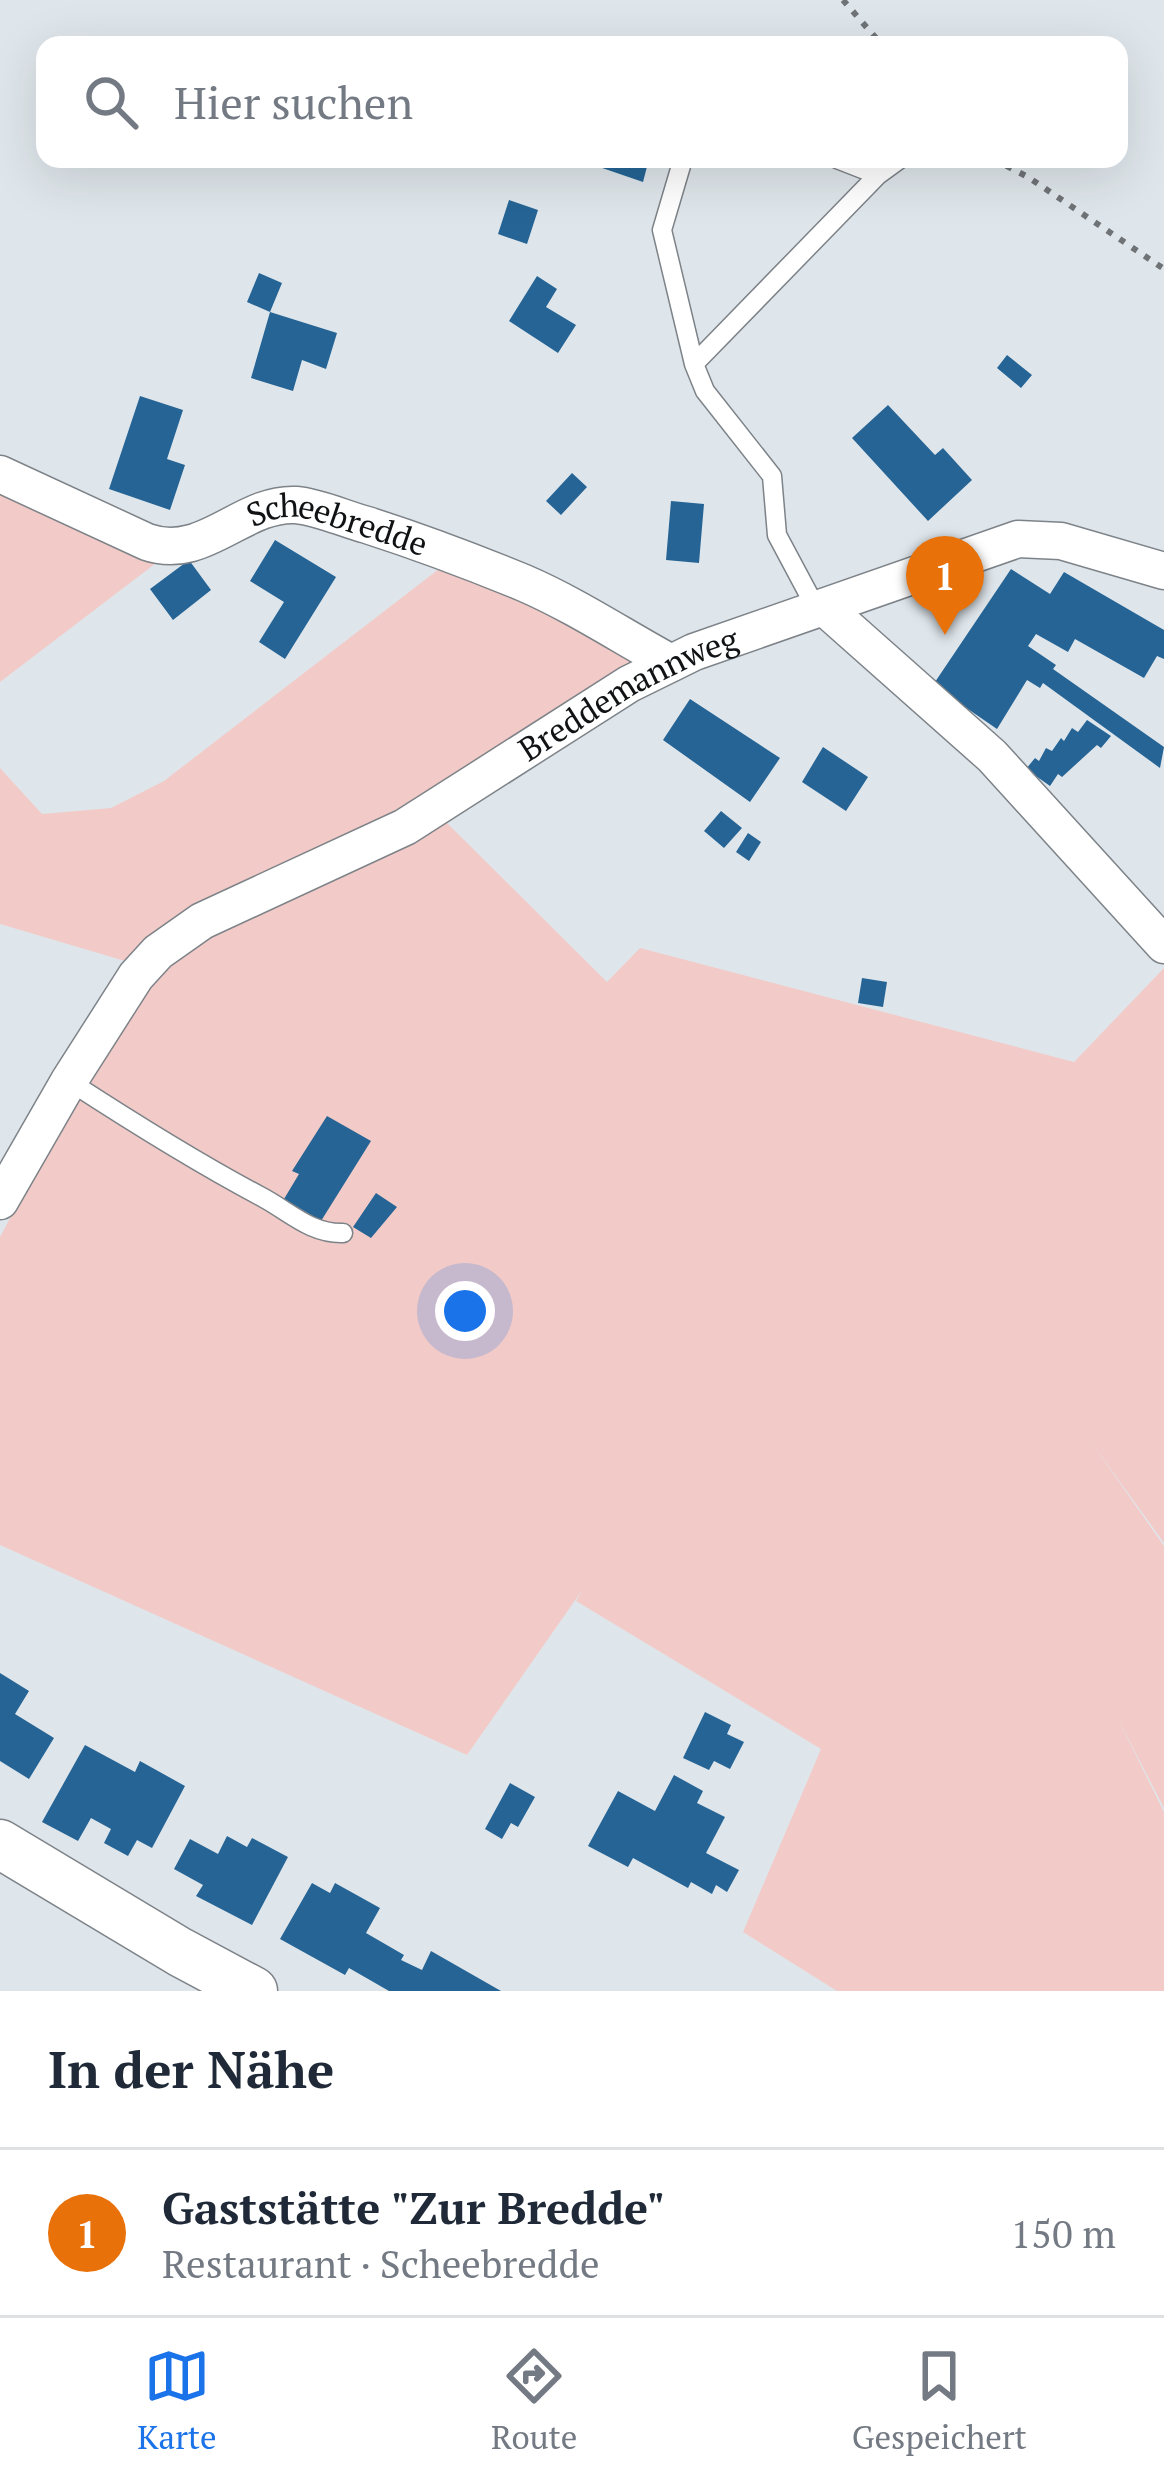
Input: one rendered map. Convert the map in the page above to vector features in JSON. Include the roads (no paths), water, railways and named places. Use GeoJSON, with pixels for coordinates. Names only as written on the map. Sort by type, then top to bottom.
{"type":"FeatureCollection","features":[{"type":"Feature","properties":{"kind":"street","name":"Scheebredde"},"geometry":{"type":"LineString","coordinates":[[0,474],[147,542],[170,548],[203,541],[271,509],[305,506],[392,533],[528,585],[671,663]]}},
{"type":"Feature","properties":{"kind":"street","name":"Breddemannweg"},"geometry":{"type":"LineString","coordinates":[[0,1201],[69,1081],[136,976],[158,952],[202,921],[405,827],[629,684],[671,663],[1018,539],[1061,542],[1164,572]]}},
{"type":"Feature","properties":{"kind":"street"},"geometry":{"type":"LineString","coordinates":[[821,608],[992,756],[1164,945]]}},
{"type":"Feature","properties":{"kind":"street"},"geometry":{"type":"LineString","coordinates":[[0,1844],[253,1991]]}},
{"type":"Feature","properties":{"kind":"lane"},"geometry":{"type":"LineString","coordinates":[[680,168],[662,230],[694,364],[705,391],[772,476],[777,535],[821,608]]}},
{"type":"Feature","properties":{"kind":"lane"},"geometry":{"type":"LineString","coordinates":[[860,168],[878,175]]}},
{"type":"Feature","properties":{"kind":"lane"},"geometry":{"type":"LineString","coordinates":[[694,364],[888,168]]}},
{"type":"Feature","properties":{"kind":"lane"},"geometry":{"type":"LineString","coordinates":[[69,1081],[199,1166],[265,1198],[321,1233],[343,1232]]}},
{"type":"Feature","properties":{"kind":"place","name":"Gaststätte \"Zur Bredde\""},"geometry":{"type":"Point","coordinates":[945,635]}}]}
